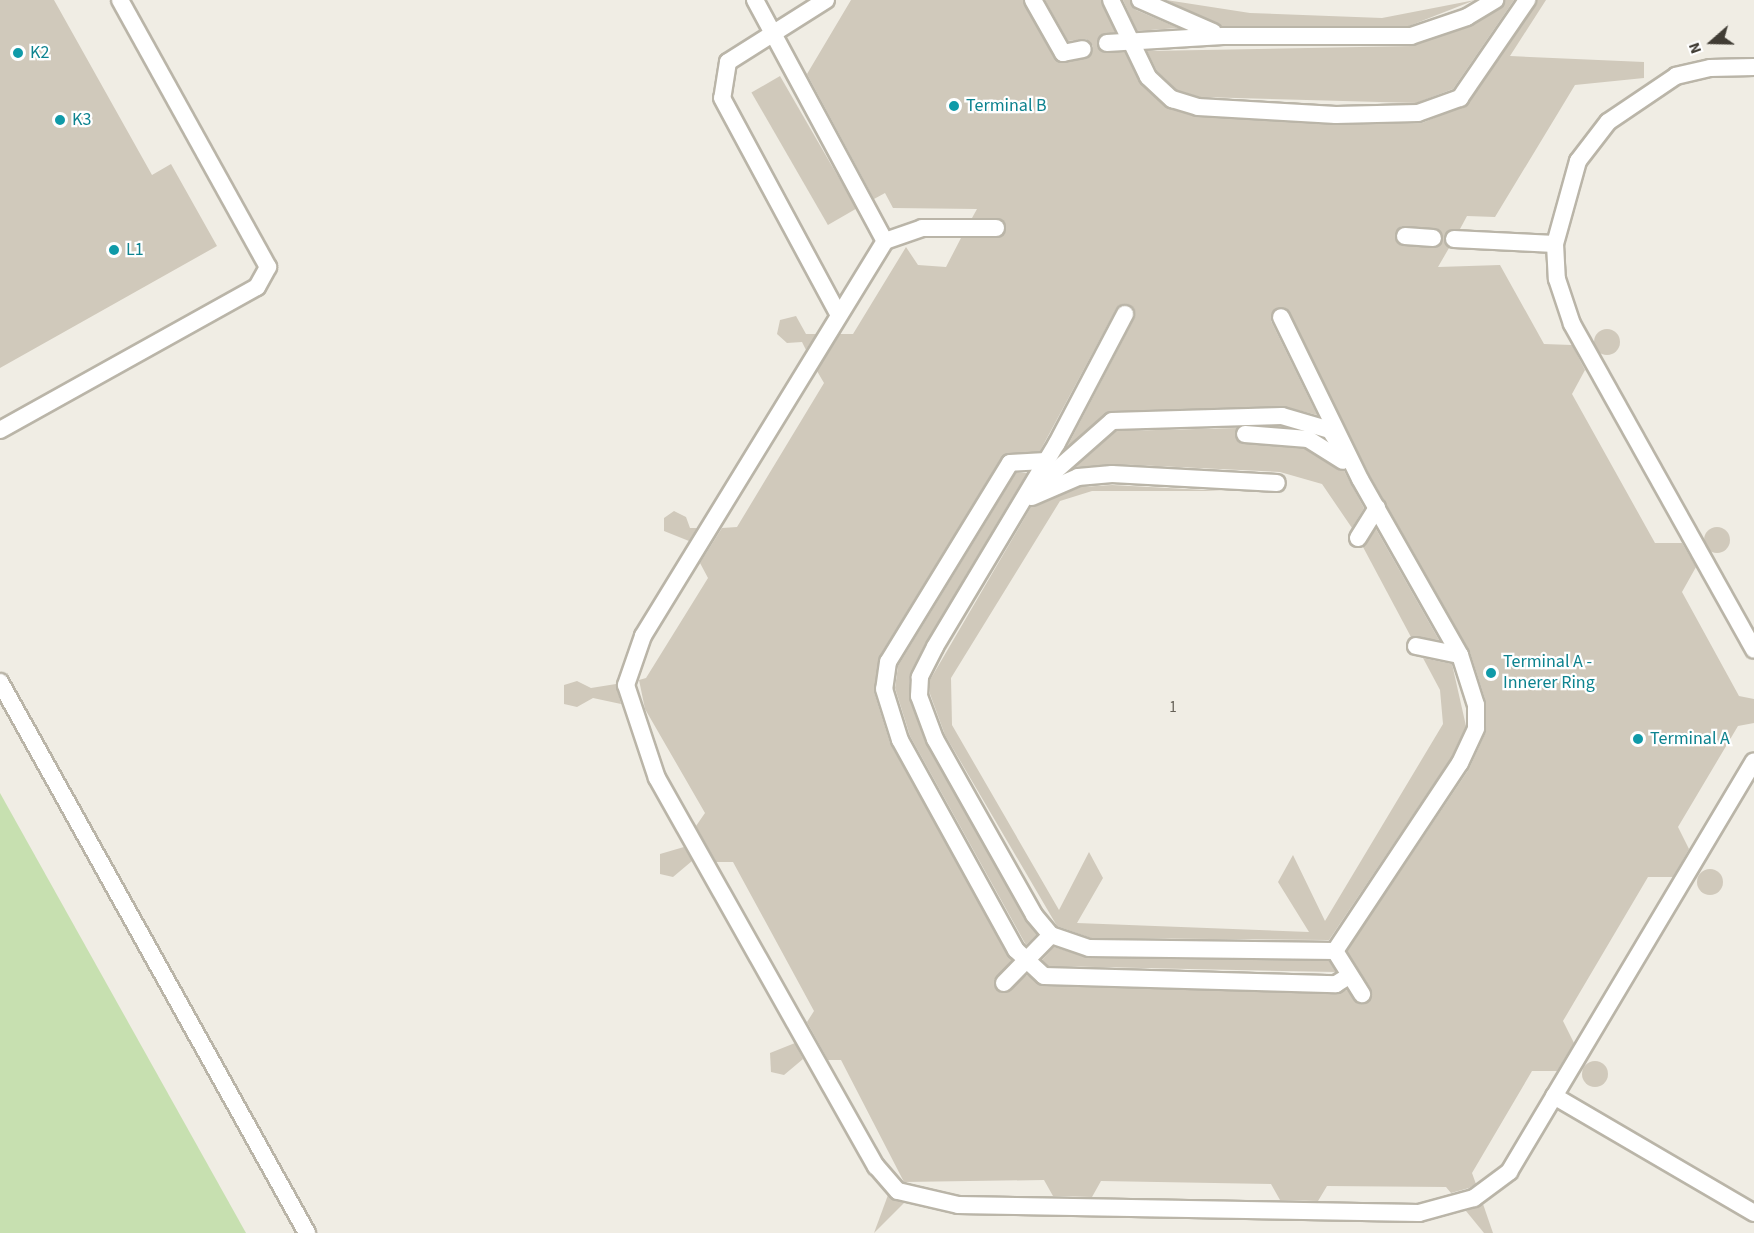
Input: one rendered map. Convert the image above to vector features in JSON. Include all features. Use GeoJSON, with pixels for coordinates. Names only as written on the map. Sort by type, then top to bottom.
{"type":"FeatureCollection","features":[{"type":"Feature","properties":{"kind":"lane"},"geometry":{"type":"LineString","coordinates":[[0,430],[257,286],[268,267],[120,0]]}},
{"type":"Feature","properties":{"kind":"lane"},"geometry":{"type":"LineString","coordinates":[[755,0],[885,241]]}},
{"type":"Feature","properties":{"kind":"lane"},"geometry":{"type":"LineString","coordinates":[[826,0],[728,62],[722,98],[837,312]]}},
{"type":"Feature","properties":{"kind":"lane"},"geometry":{"type":"LineString","coordinates":[[1033,0],[1063,53],[1083,49]]}},
{"type":"Feature","properties":{"kind":"lane"},"geometry":{"type":"LineString","coordinates":[[1111,0],[1127,38],[1158,89],[1198,107],[1336,115],[1418,113],[1460,98],[1527,0]]}},
{"type":"Feature","properties":{"kind":"lane"},"geometry":{"type":"LineString","coordinates":[[1140,0],[1223,36]]}},
{"type":"Feature","properties":{"kind":"lane"},"geometry":{"type":"LineString","coordinates":[[1107,43],[1127,38],[1411,36],[1467,17],[1495,0]]}},
{"type":"Feature","properties":{"kind":"lane"},"geometry":{"type":"LineString","coordinates":[[1754,67],[1710,68],[1676,76],[1608,122],[1578,160],[1555,244],[1557,279],[1572,324],[1754,650]]}},
{"type":"Feature","properties":{"kind":"lane"},"geometry":{"type":"LineString","coordinates":[[996,228],[922,228],[885,241],[837,312],[643,636],[626,685],[657,778],[876,1166],[898,1191],[958,1205],[1419,1214],[1474,1198],[1509,1172],[1754,761]]}},
{"type":"Feature","properties":{"kind":"lane"},"geometry":{"type":"LineString","coordinates":[[1405,236],[1433,238]]}},
{"type":"Feature","properties":{"kind":"lane"},"geometry":{"type":"LineString","coordinates":[[1454,239],[1555,244]]}},
{"type":"Feature","properties":{"kind":"lane"},"geometry":{"type":"LineString","coordinates":[[1125,314],[1046,461],[935,647],[920,677],[919,696],[946,760],[1034,915],[1052,935],[1089,948],[1335,951]]}},
{"type":"Feature","properties":{"kind":"lane"},"geometry":{"type":"LineString","coordinates":[[1281,317],[1360,479]]}},
{"type":"Feature","properties":{"kind":"lane"},"geometry":{"type":"LineString","coordinates":[[1022,500],[1112,421],[1282,416],[1330,430],[1460,655],[1476,705],[1476,728],[1460,763],[1335,951]]}},
{"type":"Feature","properties":{"kind":"lane"},"geometry":{"type":"LineString","coordinates":[[1245,434],[1308,439],[1333,451],[1360,479]]}},
{"type":"Feature","properties":{"kind":"lane"},"geometry":{"type":"LineString","coordinates":[[1046,461],[1010,464],[888,662],[884,690],[900,740],[1016,950],[1044,975],[1336,984],[1349,976]]}},
{"type":"Feature","properties":{"kind":"lane"},"geometry":{"type":"LineString","coordinates":[[1022,500],[1078,477],[1112,474],[1277,483]]}},
{"type":"Feature","properties":{"kind":"lane"},"geometry":{"type":"LineString","coordinates":[[1358,538],[1377,508]]}},
{"type":"Feature","properties":{"kind":"lane"},"geometry":{"type":"LineString","coordinates":[[1416,646],[1460,655]]}},
{"type":"Feature","properties":{"kind":"lane"},"geometry":{"type":"LineString","coordinates":[[0,682],[307,1233]]}},
{"type":"Feature","properties":{"kind":"lane"},"geometry":{"type":"LineString","coordinates":[[1004,983],[1052,935]]}},
{"type":"Feature","properties":{"kind":"lane"},"geometry":{"type":"LineString","coordinates":[[1335,951],[1362,994]]}},
{"type":"Feature","properties":{"kind":"lane"},"geometry":{"type":"LineString","coordinates":[[1554,1096],[1754,1213]]}},
{"type":"Feature","properties":{"kind":"green space"},"geometry":{"type":"Polygon","coordinates":[[[0,793],[246,1233],[0,1233],[0,793]]]}},
{"type":"Feature","properties":{"kind":"building"},"geometry":{"type":"Polygon","coordinates":[[[0,0],[54,0],[152,175],[171,164],[217,246],[0,368],[0,0]]]}},
{"type":"Feature","properties":{"kind":"building","name":"Terminal A"},"geometry":{"type":"Polygon","coordinates":[[[851,0],[1023,0],[1054,58],[1064,63],[1089,57],[1093,46],[1086,39],[1068,41],[1045,0],[1101,0],[1115,32],[1101,35],[1099,49],[1125,52],[1141,84],[1165,107],[1197,117],[1335,125],[1422,123],[1468,104],[1537,0],[1546,0],[1510,56],[1644,62],[1644,78],[1575,85],[1495,217],[1467,216],[1460,229],[1449,230],[1444,239],[1449,248],[1438,267],[1500,265],[1544,344],[1572,345],[1585,370],[1572,394],[1655,543],[1682,543],[1696,567],[1682,592],[1739,696],[1754,699],[1754,723],[1738,726],[1678,827],[1689,849],[1673,877],[1648,877],[1563,1021],[1574,1043],[1557,1071],[1532,1071],[1472,1173],[1476,1184],[1451,1193],[1446,1187],[1327,1186],[1318,1201],[1280,1200],[1271,1184],[1101,1181],[1092,1197],[1053,1196],[1044,1180],[904,1182],[841,1060],[828,1060],[807,1022],[814,1011],[733,862],[716,862],[696,826],[705,813],[645,709],[639,680],[646,678],[708,578],[700,563],[722,528],[737,527],[824,383],[817,371],[840,334],[853,334],[906,247],[918,265],[946,267],[961,238],[997,238],[1006,229],[1001,219],[972,218],[977,209],[893,208],[885,193],[874,199],[807,74],[851,0]],[[1401,226],[1395,235],[1400,245],[1432,248],[1442,243],[1438,229],[1401,226]],[[1125,304],[1116,309],[1040,451],[1001,458],[879,657],[874,692],[890,743],[1012,960],[994,980],[1001,993],[1027,975],[1044,986],[1336,994],[1347,990],[1357,1003],[1367,1003],[1371,989],[1347,951],[1469,769],[1486,732],[1486,702],[1470,652],[1369,474],[1286,308],[1276,308],[1271,321],[1317,415],[1282,406],[1112,411],[1067,447],[1134,319],[1134,309],[1125,304]]]}},
{"type":"Feature","properties":{"kind":"building"},"geometry":{"type":"Polygon","coordinates":[[[1123,0],[1130,0],[1136,10],[1178,28],[1137,31],[1123,0]]]}},
{"type":"Feature","properties":{"kind":"building"},"geometry":{"type":"Polygon","coordinates":[[[1166,0],[1250,13],[1382,18],[1475,0],[1409,26],[1221,26],[1166,0]]]}},
{"type":"Feature","properties":{"kind":"building"},"geometry":{"type":"Polygon","coordinates":[[[1505,0],[1514,0],[1453,89],[1416,103],[1200,97],[1177,90],[1157,71],[1147,51],[1411,46],[1472,26],[1505,0]]]}},
{"type":"Feature","properties":{"kind":"building"},"geometry":{"type":"Polygon","coordinates":[[[780,76],[856,209],[828,225],[751,92],[780,76]]]}},
{"type":"Feature","properties":{"kind":"building"},"geometry":{"type":"Polygon","coordinates":[[[796,316],[806,334],[816,334],[806,350],[802,342],[787,343],[777,334],[780,320],[796,316]]]}},
{"type":"Feature","properties":{"kind":"building"},"geometry":{"type":"Polygon","coordinates":[[[1607,329],[1616,333],[1620,342],[1616,351],[1607,355],[1598,351],[1594,342],[1598,333],[1607,329]]]}},
{"type":"Feature","properties":{"kind":"building"},"geometry":{"type":"Polygon","coordinates":[[[1237,428],[1240,443],[1305,449],[1344,471],[1364,508],[1352,528],[1322,484],[1280,472],[1113,464],[1076,467],[1116,431],[1237,428]]]}},
{"type":"Feature","properties":{"kind":"building"},"geometry":{"type":"Polygon","coordinates":[[[1016,473],[1027,473],[926,642],[910,673],[909,695],[926,744],[1037,934],[1026,945],[910,736],[895,688],[898,666],[1016,473]]]}},
{"type":"Feature","properties":{"kind":"building"},"geometry":{"type":"Polygon","coordinates":[[[1112,485],[1224,491],[1092,491],[1060,501],[951,678],[952,725],[1059,910],[1089,852],[1103,878],[1077,923],[1309,932],[1278,882],[1293,855],[1325,921],[1443,724],[1440,690],[1423,658],[1452,664],[1466,726],[1451,758],[1329,940],[1091,938],[1057,926],[945,735],[930,694],[930,680],[1031,507],[1081,487],[1112,485]]]}},
{"type":"Feature","properties":{"kind":"building"},"geometry":{"type":"Polygon","coordinates":[[[674,511],[686,517],[690,528],[697,528],[689,541],[664,531],[664,518],[674,511]]]}},
{"type":"Feature","properties":{"kind":"building"},"geometry":{"type":"Polygon","coordinates":[[[1717,527],[1726,531],[1730,540],[1726,549],[1717,553],[1708,549],[1704,540],[1708,531],[1717,527]]]}},
{"type":"Feature","properties":{"kind":"building"},"geometry":{"type":"Polygon","coordinates":[[[1376,529],[1439,640],[1411,637],[1363,547],[1376,529]]]}},
{"type":"Feature","properties":{"kind":"building"},"geometry":{"type":"Polygon","coordinates":[[[577,681],[591,688],[616,684],[621,704],[593,698],[577,707],[564,704],[564,685],[577,681]]]}},
{"type":"Feature","properties":{"kind":"building"},"geometry":{"type":"Polygon","coordinates":[[[684,847],[692,861],[673,877],[660,874],[660,854],[684,847]]]}},
{"type":"Feature","properties":{"kind":"building"},"geometry":{"type":"Polygon","coordinates":[[[1710,869],[1720,872],[1723,882],[1720,892],[1710,895],[1700,892],[1697,882],[1700,872],[1710,869]]]}},
{"type":"Feature","properties":{"kind":"building"},"geometry":{"type":"Polygon","coordinates":[[[1054,947],[1089,958],[1329,961],[1336,972],[1048,966],[1042,960],[1054,947]]]}},
{"type":"Feature","properties":{"kind":"building"},"geometry":{"type":"Polygon","coordinates":[[[795,1043],[803,1059],[784,1075],[771,1072],[770,1053],[795,1043]]]}},
{"type":"Feature","properties":{"kind":"building"},"geometry":{"type":"Polygon","coordinates":[[[1595,1061],[1604,1065],[1608,1074],[1604,1083],[1595,1087],[1586,1083],[1582,1074],[1586,1065],[1595,1061]]]}},
{"type":"Feature","properties":{"kind":"building"},"geometry":{"type":"Polygon","coordinates":[[[888,1195],[904,1203],[874,1233],[888,1195]]]}},
{"type":"Feature","properties":{"kind":"building"},"geometry":{"type":"Polygon","coordinates":[[[1483,1204],[1493,1233],[1484,1233],[1466,1211],[1483,1204]]]}},
{"type":"Feature","properties":{"kind":"place","name":"K2"},"geometry":{"type":"Point","coordinates":[18,53]}},
{"type":"Feature","properties":{"kind":"place","name":"Terminal B"},"geometry":{"type":"Point","coordinates":[954,106]}},
{"type":"Feature","properties":{"kind":"place","name":"K3"},"geometry":{"type":"Point","coordinates":[60,120]}},
{"type":"Feature","properties":{"kind":"place","name":"L1"},"geometry":{"type":"Point","coordinates":[114,250]}},
{"type":"Feature","properties":{"kind":"place","name":"Terminal A - Innerer Ring"},"geometry":{"type":"Point","coordinates":[1491,673]}},
{"type":"Feature","properties":{"kind":"place","name":"Terminal A"},"geometry":{"type":"Point","coordinates":[1638,739]}}]}
